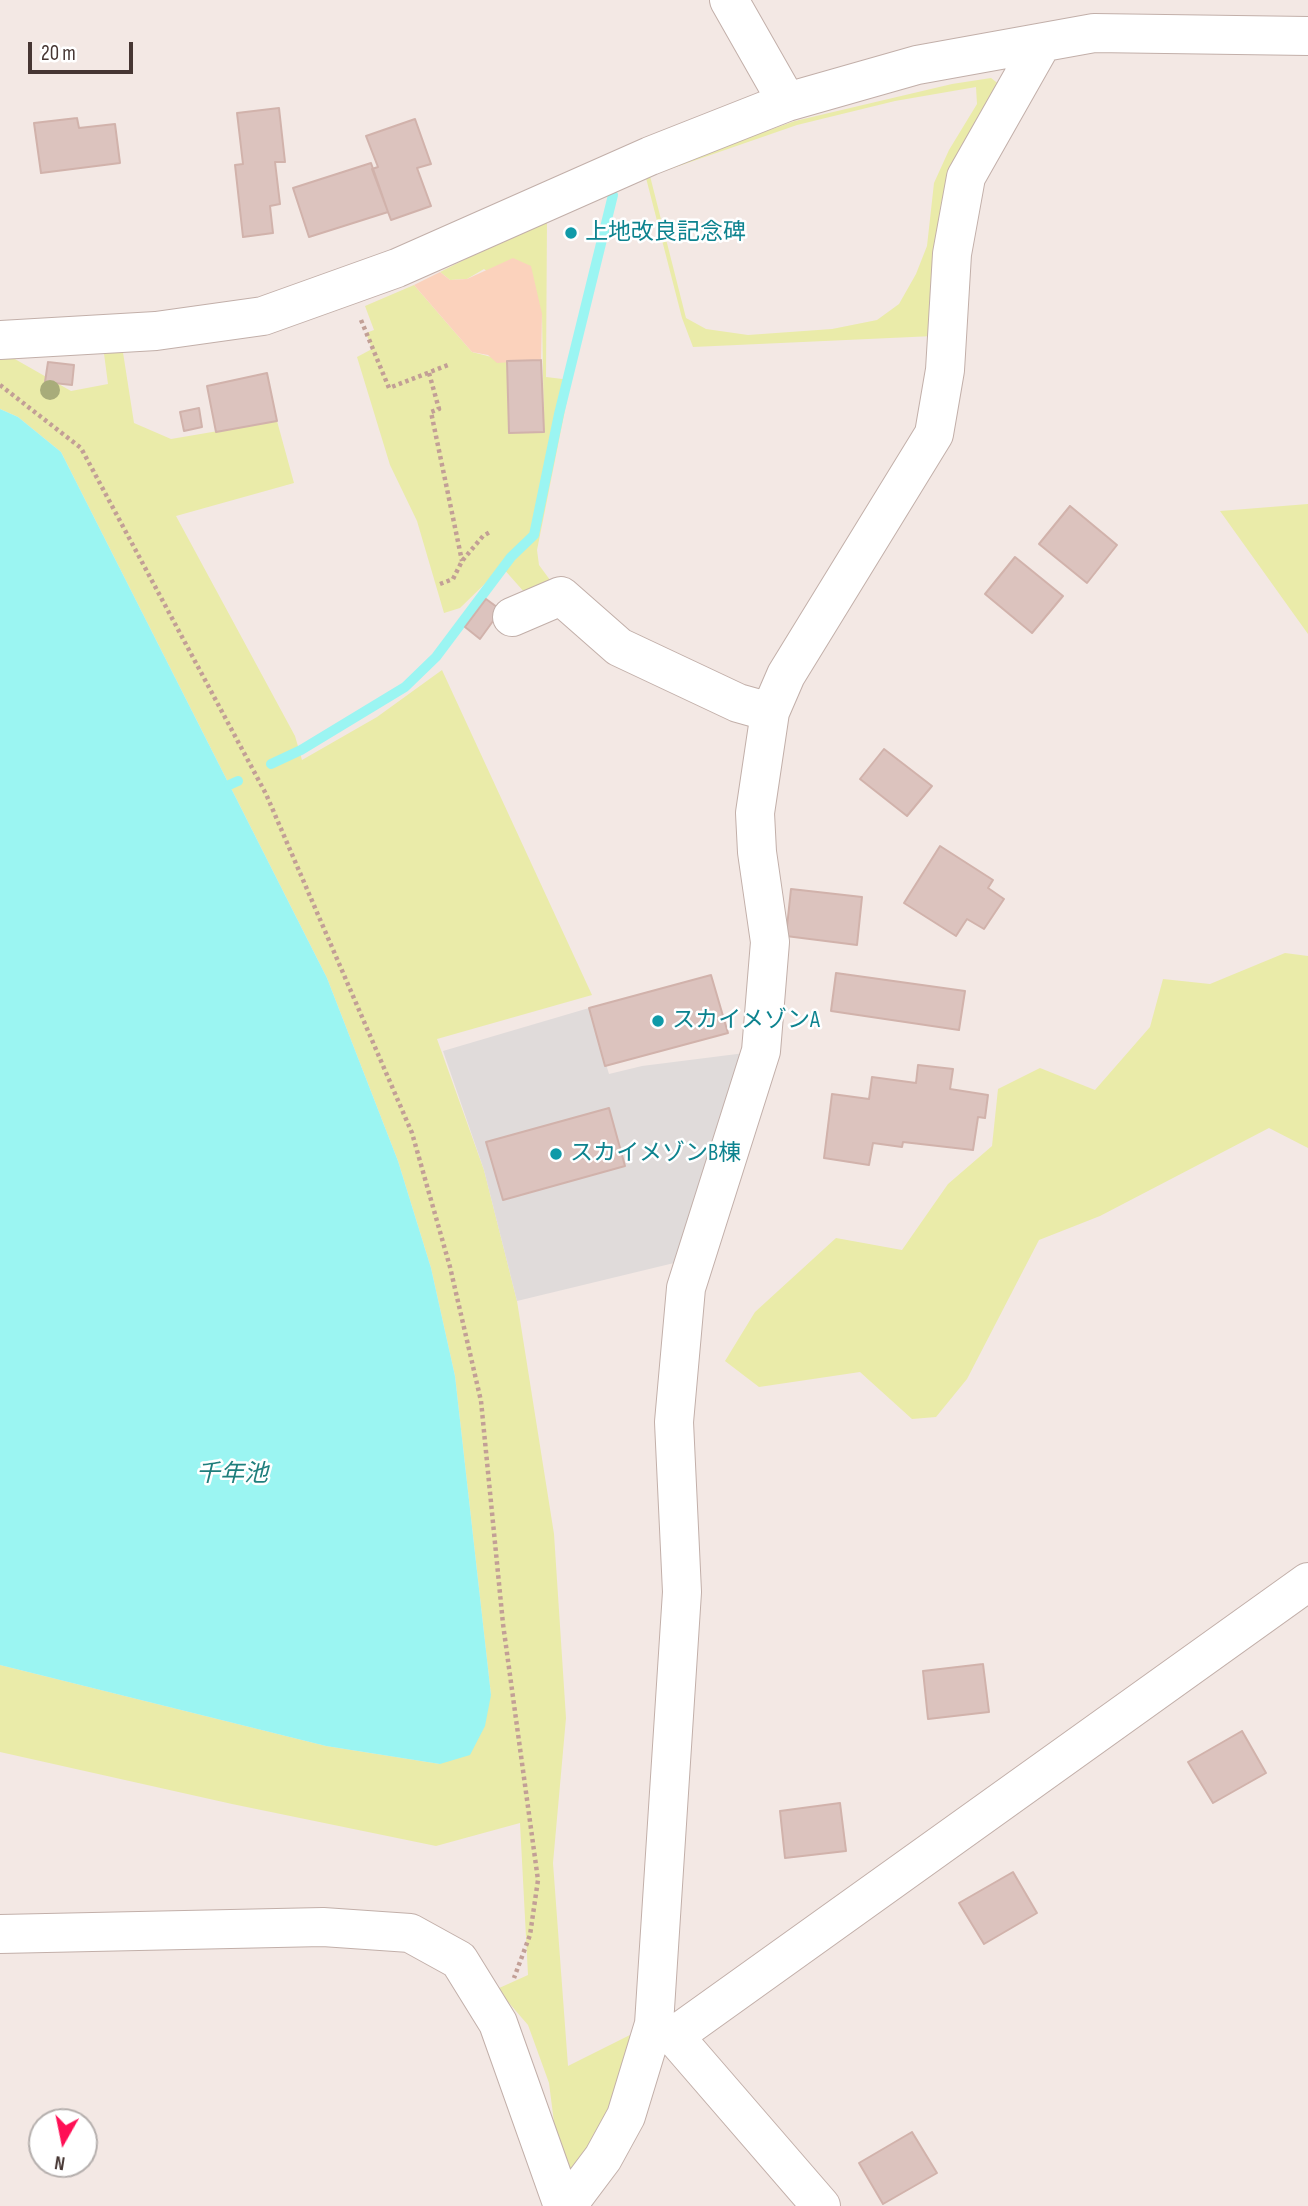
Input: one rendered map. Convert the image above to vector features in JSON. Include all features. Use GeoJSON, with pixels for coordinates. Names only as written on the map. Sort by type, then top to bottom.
{"type":"FeatureCollection","features":[{"type":"Feature","properties":{"kind":"street"},"geometry":{"type":"LineString","coordinates":[[729,0],[786,102]]}},
{"type":"Feature","properties":{"kind":"street"},"geometry":{"type":"LineString","coordinates":[[0,340],[156,331],[263,316],[348,287],[650,156],[786,102],[917,65],[1094,33],[1308,36]]}},
{"type":"Feature","properties":{"kind":"street"},"geometry":{"type":"LineString","coordinates":[[565,2206],[603,2158],[626,2116],[664,2030],[682,1592],[674,1422],[685,1288],[761,1051],[770,942],[757,852],[755,813],[770,712],[786,675],[934,434],[945,370],[952,254],[966,177],[1042,43]]}},
{"type":"Feature","properties":{"kind":"street"},"geometry":{"type":"LineString","coordinates":[[512,617],[561,596],[619,647],[738,702],[770,712]]}},
{"type":"Feature","properties":{"kind":"street"},"geometry":{"type":"LineString","coordinates":[[664,2030],[1308,1582]]}},
{"type":"Feature","properties":{"kind":"street"},"geometry":{"type":"LineString","coordinates":[[0,1934],[323,1927],[410,1933],[459,1960],[498,2023],[565,2206]]}},
{"type":"Feature","properties":{"kind":"street"},"geometry":{"type":"LineString","coordinates":[[664,2030],[821,2206]]}},
{"type":"Feature","properties":{"kind":"path"},"geometry":{"type":"LineString","coordinates":[[348,287],[389,388],[448,365]]}},
{"type":"Feature","properties":{"kind":"path"},"geometry":{"type":"LineString","coordinates":[[429,373],[439,409],[430,412],[462,561]]}},
{"type":"Feature","properties":{"kind":"path"},"geometry":{"type":"LineString","coordinates":[[0,385],[81,448],[266,793],[412,1133],[450,1267],[481,1401],[503,1624],[538,1880],[530,1935],[498,2023]]}},
{"type":"Feature","properties":{"kind":"path"},"geometry":{"type":"LineString","coordinates":[[440,584],[453,579],[462,561],[490,532]]}},
{"type":"Feature","properties":{"kind":"green space"},"geometry":{"type":"Polygon","coordinates":[[[991,78],[1000,85],[956,161],[941,203],[934,336],[693,347],[682,318],[645,174],[795,121],[952,84],[991,78]],[[976,87],[895,101],[797,125],[650,176],[686,318],[706,329],[748,335],[832,329],[877,320],[899,304],[916,274],[927,246],[934,183],[949,150],[977,104],[976,87]]]}},
{"type":"Feature","properties":{"kind":"green space"},"geometry":{"type":"Polygon","coordinates":[[[547,218],[546,377],[571,380],[537,550],[539,565],[550,580],[525,593],[502,567],[460,608],[444,613],[417,521],[390,465],[357,357],[372,349],[366,333],[374,330],[365,306],[414,285],[472,352],[507,361],[544,432],[542,314],[484,269],[467,279],[450,280],[440,272],[547,218]]]}},
{"type":"Feature","properties":{"kind":"green space"},"geometry":{"type":"Polygon","coordinates":[[[103,346],[122,346],[134,423],[171,439],[277,421],[294,483],[176,516],[295,736],[302,760],[377,717],[442,670],[592,995],[437,1039],[484,1170],[517,1301],[554,1534],[566,1718],[553,1863],[568,2066],[636,2032],[613,2105],[571,2186],[562,2185],[549,2083],[528,2025],[497,1989],[528,1975],[520,1823],[436,1846],[0,1752],[0,1665],[326,1746],[440,1764],[491,1695],[455,1376],[431,1268],[398,1161],[327,978],[61,452],[18,417],[0,409],[0,354],[6,354],[71,391],[108,384],[103,346]]]}},
{"type":"Feature","properties":{"kind":"green space"},"geometry":{"type":"Polygon","coordinates":[[[1308,504],[1308,634],[1220,511],[1308,504]]]}},
{"type":"Feature","properties":{"kind":"green space"},"geometry":{"type":"Polygon","coordinates":[[[1285,953],[1308,956],[1308,1148],[1269,1128],[1100,1216],[1039,1240],[967,1379],[936,1417],[912,1419],[860,1372],[759,1387],[725,1361],[755,1312],[836,1238],[902,1250],[948,1184],[992,1146],[998,1089],[1040,1068],[1095,1090],[1150,1027],[1163,979],[1210,984],[1285,953]]]}},
{"type":"Feature","properties":{"kind":"sand"},"geometry":{"type":"Polygon","coordinates":[[[513,258],[531,266],[542,314],[541,360],[497,363],[488,355],[472,352],[414,285],[440,272],[450,280],[467,279],[513,258]]]}},
{"type":"Feature","properties":{"kind":"shaded area"},"geometry":{"type":"Polygon","coordinates":[[[589,1008],[609,1074],[642,1066],[745,1053],[674,1263],[517,1301],[484,1170],[443,1051],[589,1008]],[[609,1108],[487,1142],[503,1200],[625,1166],[609,1108]]]}},
{"type":"Feature","properties":{"kind":"water","name":"千年池"},"geometry":{"type":"Polygon","coordinates":[[[0,409],[18,417],[61,452],[327,978],[398,1161],[431,1268],[455,1376],[491,1695],[485,1726],[470,1755],[440,1764],[326,1746],[0,1665],[0,409]]]}},
{"type":"Feature","properties":{"kind":"building"},"geometry":{"type":"Polygon","coordinates":[[[279,108],[285,162],[275,162],[280,204],[270,206],[273,233],[243,237],[235,165],[243,164],[237,113],[279,108]]]}},
{"type":"Feature","properties":{"kind":"building"},"geometry":{"type":"Polygon","coordinates":[[[77,118],[79,128],[115,124],[120,163],[41,173],[34,123],[77,118]]]}},
{"type":"Feature","properties":{"kind":"building"},"geometry":{"type":"Polygon","coordinates":[[[415,119],[431,164],[417,168],[431,206],[391,220],[372,169],[378,167],[366,136],[415,119]]]}},
{"type":"Feature","properties":{"kind":"building"},"geometry":{"type":"Polygon","coordinates":[[[371,163],[388,212],[309,237],[293,188],[371,163]]]}},
{"type":"Feature","properties":{"kind":"building"},"geometry":{"type":"Polygon","coordinates":[[[541,360],[544,432],[509,433],[507,361],[541,360]]]}},
{"type":"Feature","properties":{"kind":"building"},"geometry":{"type":"Polygon","coordinates":[[[48,362],[74,365],[72,385],[45,382],[48,362]]]}},
{"type":"Feature","properties":{"kind":"building"},"geometry":{"type":"Polygon","coordinates":[[[267,373],[277,421],[216,432],[207,386],[267,373]]]}},
{"type":"Feature","properties":{"kind":"building"},"geometry":{"type":"Polygon","coordinates":[[[199,408],[202,427],[184,431],[180,412],[199,408]]]}},
{"type":"Feature","properties":{"kind":"building"},"geometry":{"type":"Polygon","coordinates":[[[1070,506],[1117,545],[1087,583],[1039,544],[1070,506]]]}},
{"type":"Feature","properties":{"kind":"building"},"geometry":{"type":"Polygon","coordinates":[[[1015,557],[1063,596],[1032,633],[985,594],[1015,557]]]}},
{"type":"Feature","properties":{"kind":"building"},"geometry":{"type":"Polygon","coordinates":[[[486,599],[501,610],[480,639],[465,627],[486,599]]]}},
{"type":"Feature","properties":{"kind":"building"},"geometry":{"type":"Polygon","coordinates":[[[884,749],[932,786],[907,816],[860,779],[884,749]]]}},
{"type":"Feature","properties":{"kind":"building"},"geometry":{"type":"Polygon","coordinates":[[[940,846],[993,880],[988,888],[1004,899],[984,929],[967,919],[956,936],[904,903],[940,846]]]}},
{"type":"Feature","properties":{"kind":"building"},"geometry":{"type":"Polygon","coordinates":[[[791,889],[862,897],[857,945],[786,936],[791,889]]]}},
{"type":"Feature","properties":{"kind":"building"},"geometry":{"type":"Polygon","coordinates":[[[836,973],[965,991],[959,1030],[831,1011],[836,973]]]}},
{"type":"Feature","properties":{"kind":"building","name":"スカイメゾンA"},"geometry":{"type":"Polygon","coordinates":[[[711,975],[728,1033],[605,1066],[589,1008],[711,975]]]}},
{"type":"Feature","properties":{"kind":"building"},"geometry":{"type":"Polygon","coordinates":[[[918,1065],[953,1069],[950,1089],[988,1095],[985,1118],[978,1117],[973,1150],[903,1142],[902,1147],[873,1143],[869,1165],[824,1158],[832,1094],[869,1099],[872,1077],[916,1083],[918,1065]]]}},
{"type":"Feature","properties":{"kind":"building","name":"スカイメゾンB棟"},"geometry":{"type":"Polygon","coordinates":[[[609,1108],[625,1166],[503,1200],[486,1142],[609,1108]]]}},
{"type":"Feature","properties":{"kind":"building"},"geometry":{"type":"Polygon","coordinates":[[[983,1664],[989,1712],[928,1719],[923,1671],[983,1664]]]}},
{"type":"Feature","properties":{"kind":"building"},"geometry":{"type":"Polygon","coordinates":[[[1242,1731],[1266,1773],[1213,1803],[1188,1762],[1242,1731]]]}},
{"type":"Feature","properties":{"kind":"building"},"geometry":{"type":"Polygon","coordinates":[[[840,1803],[846,1851],[785,1858],[780,1811],[840,1803]]]}},
{"type":"Feature","properties":{"kind":"building"},"geometry":{"type":"Polygon","coordinates":[[[1013,1872],[1037,1913],[984,1944],[959,1903],[1013,1872]]]}},
{"type":"Feature","properties":{"kind":"building"},"geometry":{"type":"Polygon","coordinates":[[[912,2132],[937,2173],[883,2204],[859,2163],[912,2132]]]}},
{"type":"Feature","properties":{"kind":"waterway"},"geometry":{"type":"LineString","coordinates":[[271,764],[301,750],[405,687],[436,657],[511,557],[534,535],[559,414],[613,195]]}},
{"type":"Feature","properties":{"kind":"waterway"},"geometry":{"type":"LineString","coordinates":[[229,785],[238,781]]}},
{"type":"Feature","properties":{"kind":"place","name":"上地改良記念碑"},"geometry":{"type":"Point","coordinates":[571,233]}},
{"type":"Feature","properties":{"kind":"place","name":"スカイメゾンA"},"geometry":{"type":"Point","coordinates":[658,1021]}},
{"type":"Feature","properties":{"kind":"place","name":"スカイメゾンB棟"},"geometry":{"type":"Point","coordinates":[556,1154]}}]}
